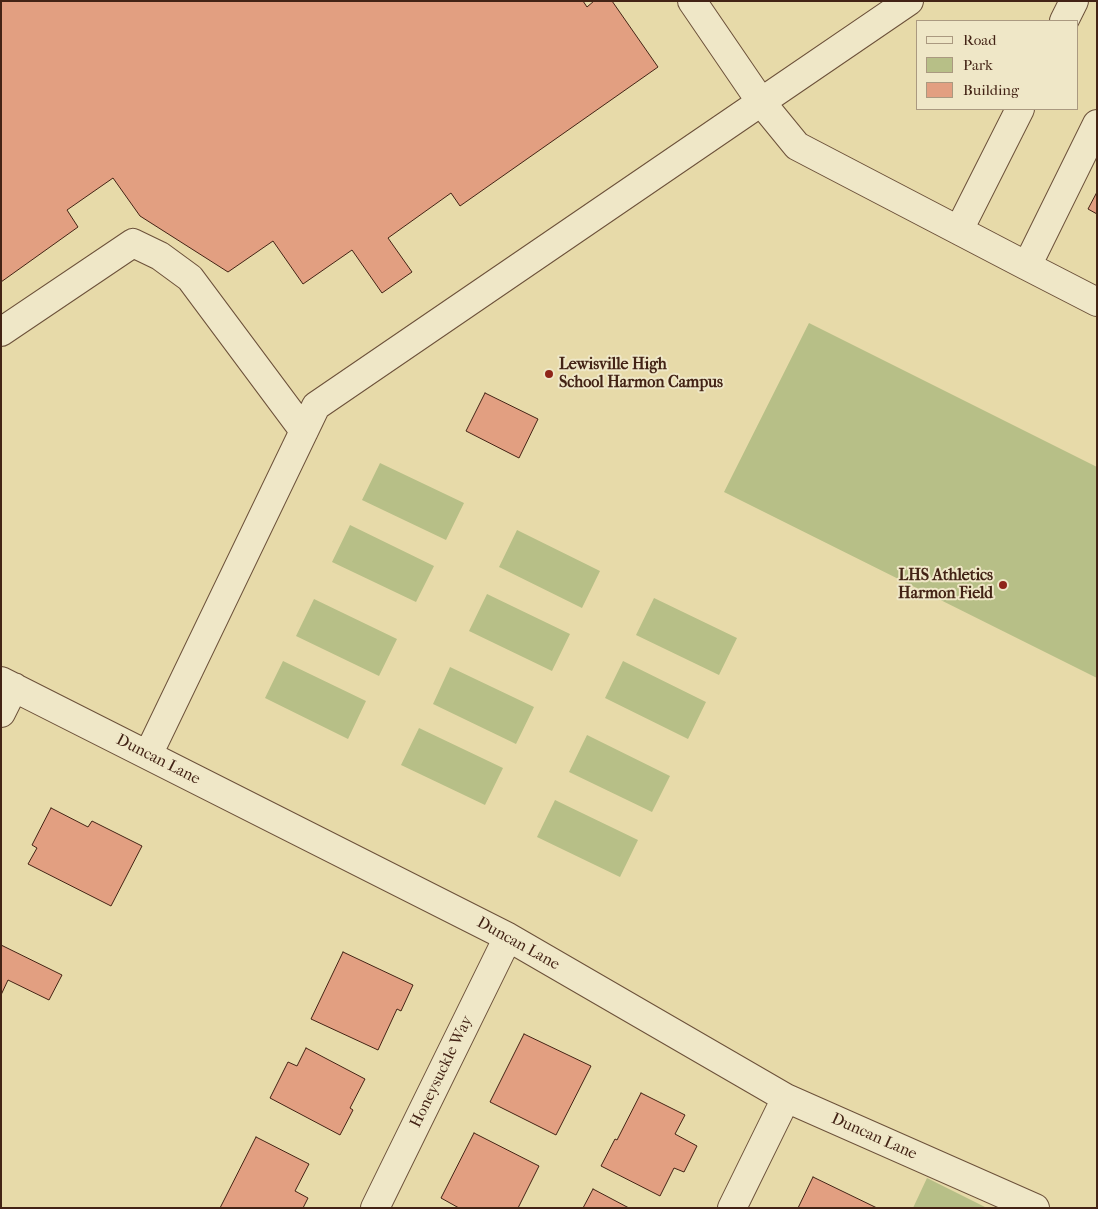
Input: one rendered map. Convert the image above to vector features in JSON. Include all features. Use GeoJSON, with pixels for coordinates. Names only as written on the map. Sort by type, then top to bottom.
{"type":"FeatureCollection","features":[{"type":"Feature","properties":{"kind":"street"},"geometry":{"type":"LineString","coordinates":[[692,1],[761,102],[797,146],[1097,302]]}},
{"type":"Feature","properties":{"kind":"street"},"geometry":{"type":"LineString","coordinates":[[148,755],[316,406],[909,1]]}},
{"type":"Feature","properties":{"kind":"street"},"geometry":{"type":"LineString","coordinates":[[1064,20],[1074,1]]}},
{"type":"Feature","properties":{"kind":"street"},"geometry":{"type":"LineString","coordinates":[[958,230],[1019,110]]}},
{"type":"Feature","properties":{"kind":"street"},"geometry":{"type":"LineString","coordinates":[[1027,266],[1097,124]]}},
{"type":"Feature","properties":{"kind":"street"},"geometry":{"type":"LineString","coordinates":[[1,332],[133,243],[160,256],[190,278],[304,431]]}},
{"type":"Feature","properties":{"kind":"street"},"geometry":{"type":"LineString","coordinates":[[1,713],[8,684]]}},
{"type":"Feature","properties":{"kind":"street","name":"Duncan Lane"},"geometry":{"type":"LineString","coordinates":[[8,684],[508,937],[786,1098],[1035,1208]]}},
{"type":"Feature","properties":{"kind":"street","name":"Honeysuckle Way"},"geometry":{"type":"LineString","coordinates":[[375,1208],[508,937]]}},
{"type":"Feature","properties":{"kind":"street"},"geometry":{"type":"LineString","coordinates":[[732,1208],[786,1098]]}},
{"type":"Feature","properties":{"kind":"green space","name":"LHS Athletics Harmon Field"},"geometry":{"type":"Polygon","coordinates":[[[809,323],[1097,467],[1097,678],[724,492],[809,323]]]}},
{"type":"Feature","properties":{"kind":"green space"},"geometry":{"type":"Polygon","coordinates":[[[380,463],[464,503],[446,540],[362,500],[380,463]]]}},
{"type":"Feature","properties":{"kind":"green space"},"geometry":{"type":"Polygon","coordinates":[[[350,525],[434,566],[416,602],[332,562],[350,525]]]}},
{"type":"Feature","properties":{"kind":"green space"},"geometry":{"type":"Polygon","coordinates":[[[517,530],[600,571],[582,608],[499,567],[517,530]]]}},
{"type":"Feature","properties":{"kind":"green space"},"geometry":{"type":"Polygon","coordinates":[[[487,594],[570,634],[552,671],[469,631],[487,594]]]}},
{"type":"Feature","properties":{"kind":"green space"},"geometry":{"type":"Polygon","coordinates":[[[654,598],[737,638],[719,675],[636,635],[654,598]]]}},
{"type":"Feature","properties":{"kind":"green space"},"geometry":{"type":"Polygon","coordinates":[[[314,599],[397,639],[379,676],[296,636],[314,599]]]}},
{"type":"Feature","properties":{"kind":"green space"},"geometry":{"type":"Polygon","coordinates":[[[283,661],[366,701],[348,739],[265,698],[283,661]]]}},
{"type":"Feature","properties":{"kind":"green space"},"geometry":{"type":"Polygon","coordinates":[[[623,661],[706,702],[688,739],[605,698],[623,661]]]}},
{"type":"Feature","properties":{"kind":"green space"},"geometry":{"type":"Polygon","coordinates":[[[450,667],[534,707],[516,744],[433,704],[450,667]]]}},
{"type":"Feature","properties":{"kind":"green space"},"geometry":{"type":"Polygon","coordinates":[[[419,728],[503,768],[485,805],[401,765],[419,728]]]}},
{"type":"Feature","properties":{"kind":"green space"},"geometry":{"type":"Polygon","coordinates":[[[587,735],[670,776],[652,812],[569,772],[587,735]]]}},
{"type":"Feature","properties":{"kind":"green space"},"geometry":{"type":"Polygon","coordinates":[[[555,800],[638,840],[620,877],[537,837],[555,800]]]}},
{"type":"Feature","properties":{"kind":"green space"},"geometry":{"type":"Polygon","coordinates":[[[927,1178],[987,1208],[913,1208],[927,1178]]]}},
{"type":"Feature","properties":{"kind":"building"},"geometry":{"type":"Polygon","coordinates":[[[1,1],[583,1],[587,7],[594,1],[612,1],[658,67],[460,206],[451,193],[388,238],[412,272],[382,293],[352,250],[303,284],[273,241],[228,272],[140,216],[113,178],[67,210],[78,227],[1,282],[1,1]]]}},
{"type":"Feature","properties":{"kind":"building"},"geometry":{"type":"Polygon","coordinates":[[[1097,192],[1097,214],[1088,209],[1097,192]]]}},
{"type":"Feature","properties":{"kind":"building"},"geometry":{"type":"Polygon","coordinates":[[[485,393],[538,419],[519,458],[466,431],[485,393]]]}},
{"type":"Feature","properties":{"kind":"building"},"geometry":{"type":"Polygon","coordinates":[[[51,808],[88,827],[92,821],[142,846],[111,906],[28,864],[37,848],[32,845],[51,808]]]}},
{"type":"Feature","properties":{"kind":"building"},"geometry":{"type":"Polygon","coordinates":[[[1,945],[62,975],[49,1000],[8,980],[1,995],[1,945]]]}},
{"type":"Feature","properties":{"kind":"building"},"geometry":{"type":"Polygon","coordinates":[[[343,952],[413,985],[401,1011],[397,1009],[378,1050],[311,1019],[343,952]]]}},
{"type":"Feature","properties":{"kind":"building"},"geometry":{"type":"Polygon","coordinates":[[[524,1034],[591,1066],[556,1135],[490,1102],[524,1034]]]}},
{"type":"Feature","properties":{"kind":"building"},"geometry":{"type":"Polygon","coordinates":[[[306,1048],[365,1079],[350,1108],[353,1110],[340,1135],[270,1098],[288,1062],[297,1066],[306,1048]]]}},
{"type":"Feature","properties":{"kind":"building"},"geometry":{"type":"Polygon","coordinates":[[[641,1093],[685,1115],[675,1134],[697,1146],[684,1172],[674,1168],[660,1196],[601,1166],[615,1139],[617,1140],[641,1093]]]}},
{"type":"Feature","properties":{"kind":"building"},"geometry":{"type":"Polygon","coordinates":[[[474,1133],[539,1166],[518,1208],[459,1208],[441,1198],[474,1133]]]}},
{"type":"Feature","properties":{"kind":"building"},"geometry":{"type":"Polygon","coordinates":[[[256,1137],[309,1164],[295,1191],[308,1198],[303,1208],[220,1208],[256,1137]]]}},
{"type":"Feature","properties":{"kind":"building"},"geometry":{"type":"Polygon","coordinates":[[[813,1177],[877,1208],[798,1208],[813,1177]]]}},
{"type":"Feature","properties":{"kind":"building"},"geometry":{"type":"Polygon","coordinates":[[[593,1189],[629,1208],[583,1208],[593,1189]]]}},
{"type":"Feature","properties":{"kind":"place","name":"Lewisville High School Harmon Campus"},"geometry":{"type":"Point","coordinates":[549,374]}},
{"type":"Feature","properties":{"kind":"place","name":"LHS Athletics Harmon Field"},"geometry":{"type":"Point","coordinates":[1003,585]}}]}
